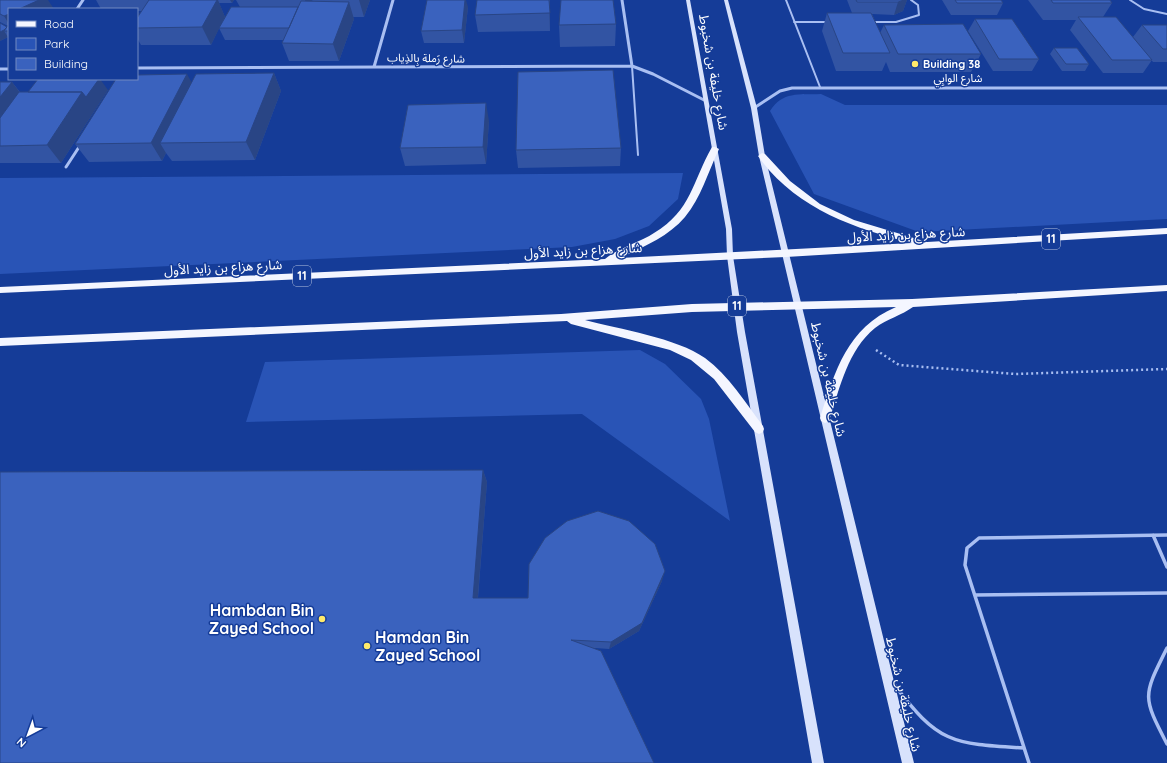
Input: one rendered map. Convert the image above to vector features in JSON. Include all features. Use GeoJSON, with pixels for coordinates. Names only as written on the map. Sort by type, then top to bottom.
{"type":"FeatureCollection","features":[{"type":"Feature","properties":{"kind":"main road","name":"شارع خليفة بن شخبوط"},"geometry":{"type":"LineString","coordinates":[[688,0],[729,229],[730,256],[741,332],[818,763]]}},
{"type":"Feature","properties":{"kind":"main road","name":"شارع خليفة بن شخبوط"},"geometry":{"type":"LineString","coordinates":[[726,0],[754,108],[762,156],[908,763]]}},
{"type":"Feature","properties":{"kind":"main road"},"geometry":{"type":"LineString","coordinates":[[605,262],[667,228],[682,214],[715,149]]}},
{"type":"Feature","properties":{"kind":"main road"},"geometry":{"type":"LineString","coordinates":[[762,156],[787,184],[814,203],[845,221],[869,230],[935,246]]}},
{"type":"Feature","properties":{"kind":"main road","name":"شارع هزاع بن زايد الأول"},"geometry":{"type":"LineString","coordinates":[[0,290],[786,254],[1167,231]]}},
{"type":"Feature","properties":{"kind":"main road","name":"11"},"geometry":{"type":"LineString","coordinates":[[0,342],[561,318],[738,306],[912,303],[1167,288]]}},
{"type":"Feature","properties":{"kind":"main road"},"geometry":{"type":"LineString","coordinates":[[825,418],[842,365],[859,339],[883,317],[912,303]]}},
{"type":"Feature","properties":{"kind":"main road"},"geometry":{"type":"LineString","coordinates":[[561,318],[666,344],[686,352],[701,361],[714,373],[759,429]]}},
{"type":"Feature","properties":{"kind":"street"},"geometry":{"type":"LineString","coordinates":[[77,8],[83,0]]}},
{"type":"Feature","properties":{"kind":"street"},"geometry":{"type":"LineString","coordinates":[[374,67],[393,0]]}},
{"type":"Feature","properties":{"kind":"street"},"geometry":{"type":"LineString","coordinates":[[622,0],[632,66]]}},
{"type":"Feature","properties":{"kind":"street","name":"شارع رَملة بِالذِياب"},"geometry":{"type":"LineString","coordinates":[[138,68],[632,66],[653,74],[706,101]]}},
{"type":"Feature","properties":{"kind":"street","name":"شارع الوابِي"},"geometry":{"type":"LineString","coordinates":[[754,108],[780,91],[792,88],[1167,88]]}},
{"type":"Feature","properties":{"kind":"street"},"geometry":{"type":"LineString","coordinates":[[66,167],[82,142]]}},
{"type":"Feature","properties":{"kind":"lane"},"geometry":{"type":"LineString","coordinates":[[786,0],[820,87]]}},
{"type":"Feature","properties":{"kind":"lane"},"geometry":{"type":"LineString","coordinates":[[865,22],[896,22],[919,15],[918,5],[911,0]]}},
{"type":"Feature","properties":{"kind":"lane"},"geometry":{"type":"LineString","coordinates":[[1130,0],[1144,9],[1167,14]]}},
{"type":"Feature","properties":{"kind":"lane"},"geometry":{"type":"LineString","coordinates":[[794,22],[833,22]]}},
{"type":"Feature","properties":{"kind":"lane"},"geometry":{"type":"LineString","coordinates":[[632,66],[638,155]]}},
{"type":"Feature","properties":{"kind":"lane"},"geometry":{"type":"LineString","coordinates":[[1153,535],[1167,567]]}},
{"type":"Feature","properties":{"kind":"lane"},"geometry":{"type":"LineString","coordinates":[[1029,763],[975,595],[964,557],[965,549],[971,542],[979,538],[1167,535]]}},
{"type":"Feature","properties":{"kind":"lane"},"geometry":{"type":"LineString","coordinates":[[975,595],[1167,593]]}},
{"type":"Feature","properties":{"kind":"lane"},"geometry":{"type":"LineString","coordinates":[[1167,648],[1149,685],[1147,696],[1152,714],[1167,744]]}},
{"type":"Feature","properties":{"kind":"lane"},"geometry":{"type":"LineString","coordinates":[[886,674],[918,715],[932,728],[952,740],[969,744],[1024,748]]}},
{"type":"Feature","properties":{"kind":"path"},"geometry":{"type":"LineString","coordinates":[[873,348],[899,365],[942,369],[1015,374],[1167,369]]}},
{"type":"Feature","properties":{"kind":"green space"},"geometry":{"type":"Polygon","coordinates":[[[821,94],[845,105],[1167,105],[1167,219],[919,232],[814,194],[770,111],[780,100],[792,95],[821,94]]]}},
{"type":"Feature","properties":{"kind":"green space"},"geometry":{"type":"Polygon","coordinates":[[[683,173],[678,199],[649,226],[615,239],[572,247],[0,274],[0,178],[683,173]]]}},
{"type":"Feature","properties":{"kind":"green space"},"geometry":{"type":"Polygon","coordinates":[[[640,350],[665,364],[701,399],[709,419],[730,521],[582,414],[246,422],[265,362],[640,350]]]}},
{"type":"Feature","properties":{"kind":"building"},"geometry":{"type":"Polygon","coordinates":[[[0,0],[39,0],[21,8],[8,8],[8,14],[4,16],[0,14],[0,0]]]}},
{"type":"Feature","properties":{"kind":"building"},"geometry":{"type":"Polygon","coordinates":[[[149,0],[217,0],[202,27],[138,28],[138,16],[149,0]]]}},
{"type":"Feature","properties":{"kind":"building"},"geometry":{"type":"Polygon","coordinates":[[[427,0],[465,0],[462,30],[421,31],[427,0]]]}},
{"type":"Feature","properties":{"kind":"building"},"geometry":{"type":"Polygon","coordinates":[[[477,0],[549,0],[550,13],[475,15],[477,0]]]}},
{"type":"Feature","properties":{"kind":"building"},"geometry":{"type":"Polygon","coordinates":[[[561,0],[613,0],[616,24],[559,25],[561,0]]]}},
{"type":"Feature","properties":{"kind":"building"},"geometry":{"type":"Polygon","coordinates":[[[856,0],[904,0],[898,2],[857,2],[856,0]]]}},
{"type":"Feature","properties":{"kind":"building"},"geometry":{"type":"Polygon","coordinates":[[[955,0],[1001,0],[1003,3],[957,3],[955,0]]]}},
{"type":"Feature","properties":{"kind":"building"},"geometry":{"type":"Polygon","coordinates":[[[1051,0],[1110,0],[1112,3],[1053,3],[1051,0]]]}},
{"type":"Feature","properties":{"kind":"building"},"geometry":{"type":"Polygon","coordinates":[[[301,1],[349,2],[333,44],[282,43],[301,1]]]}},
{"type":"Feature","properties":{"kind":"building"},"geometry":{"type":"Polygon","coordinates":[[[231,7],[298,7],[289,28],[219,28],[231,7]]]}},
{"type":"Feature","properties":{"kind":"building"},"geometry":{"type":"Polygon","coordinates":[[[827,13],[871,13],[890,53],[843,53],[827,13]]]}},
{"type":"Feature","properties":{"kind":"building"},"geometry":{"type":"Polygon","coordinates":[[[1078,17],[1116,17],[1152,60],[1112,60],[1078,17]]]}},
{"type":"Feature","properties":{"kind":"building"},"geometry":{"type":"Polygon","coordinates":[[[975,19],[1012,19],[1039,59],[999,59],[975,19]]]}},
{"type":"Feature","properties":{"kind":"building"},"geometry":{"type":"Polygon","coordinates":[[[0,23],[7,27],[0,32],[0,23]]]}},
{"type":"Feature","properties":{"kind":"building"},"geometry":{"type":"Polygon","coordinates":[[[963,24],[981,54],[898,54],[884,25],[963,24]]]}},
{"type":"Feature","properties":{"kind":"building"},"geometry":{"type":"Polygon","coordinates":[[[8,25],[8,31],[4,31],[8,25]]]}},
{"type":"Feature","properties":{"kind":"building"},"geometry":{"type":"Polygon","coordinates":[[[1142,25],[1167,25],[1167,49],[1163,49],[1142,25]]]}},
{"type":"Feature","properties":{"kind":"building"},"geometry":{"type":"Polygon","coordinates":[[[1054,48],[1077,48],[1089,64],[1066,64],[1054,48]]]}},
{"type":"Feature","properties":{"kind":"building"},"geometry":{"type":"Polygon","coordinates":[[[613,70],[621,148],[516,150],[518,72],[613,70]]]}},
{"type":"Feature","properties":{"kind":"building"},"geometry":{"type":"Polygon","coordinates":[[[274,73],[246,142],[160,143],[196,74],[274,73]]]}},
{"type":"Feature","properties":{"kind":"building"},"geometry":{"type":"Polygon","coordinates":[[[187,74],[151,143],[75,144],[115,80],[138,80],[138,75],[187,74]]]}},
{"type":"Feature","properties":{"kind":"building"},"geometry":{"type":"Polygon","coordinates":[[[37,80],[98,80],[86,97],[82,92],[28,92],[37,80]]]}},
{"type":"Feature","properties":{"kind":"building"},"geometry":{"type":"Polygon","coordinates":[[[0,82],[12,82],[0,97],[0,82]]]}},
{"type":"Feature","properties":{"kind":"building"},"geometry":{"type":"Polygon","coordinates":[[[19,92],[82,92],[47,145],[0,146],[0,118],[19,92]]]}},
{"type":"Feature","properties":{"kind":"building"},"geometry":{"type":"Polygon","coordinates":[[[486,103],[483,147],[400,148],[408,105],[486,103]]]}},
{"type":"Feature","properties":{"kind":"building","name":"Hamdan Bin Zayed School"},"geometry":{"type":"Polygon","coordinates":[[[483,470],[473,598],[528,598],[529,564],[545,538],[567,521],[598,511],[629,521],[655,544],[665,571],[642,623],[611,642],[571,640],[601,651],[654,763],[0,763],[0,472],[483,470]]]}},
{"type":"Feature","properties":{"kind":"place","name":"Building 38"},"geometry":{"type":"Point","coordinates":[915,64]}},
{"type":"Feature","properties":{"kind":"place","name":"Hambdan Bin Zayed School"},"geometry":{"type":"Point","coordinates":[322,619]}},
{"type":"Feature","properties":{"kind":"place","name":"Hamdan Bin Zayed School"},"geometry":{"type":"Point","coordinates":[367,646]}}]}
